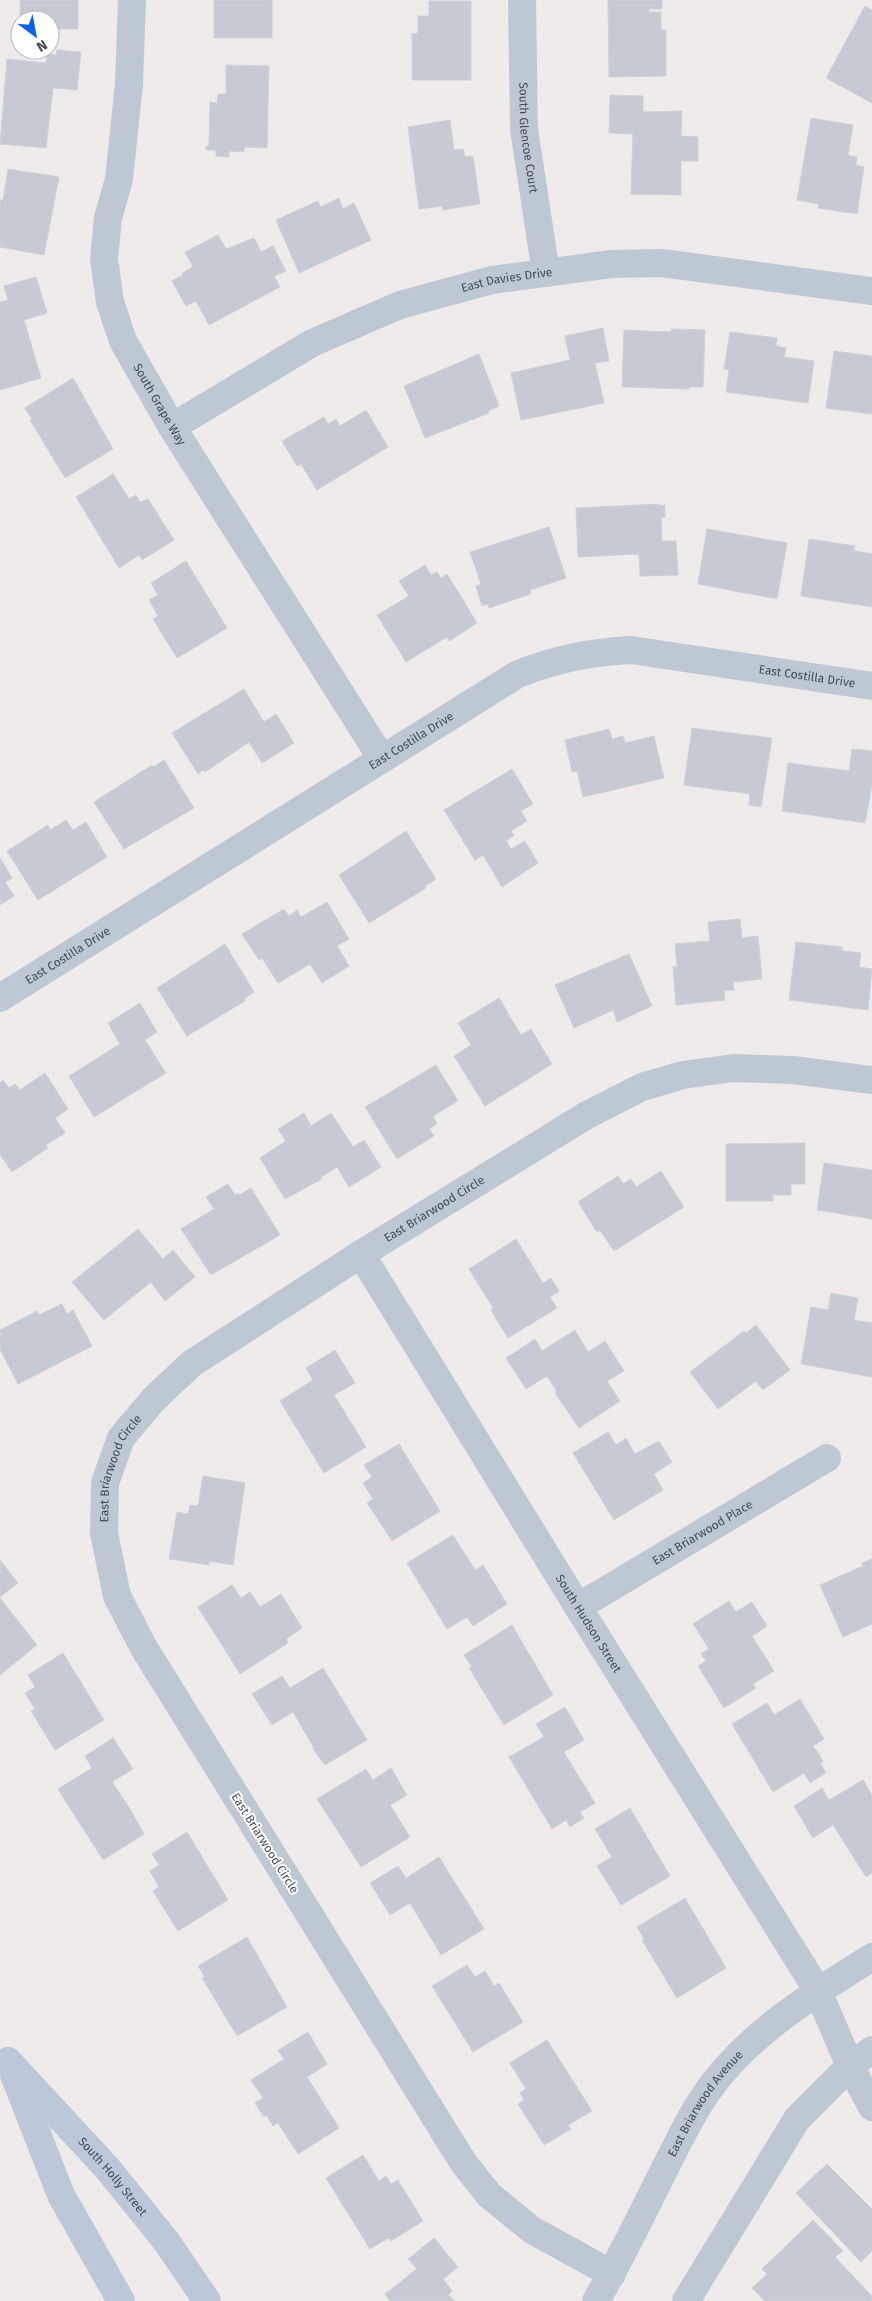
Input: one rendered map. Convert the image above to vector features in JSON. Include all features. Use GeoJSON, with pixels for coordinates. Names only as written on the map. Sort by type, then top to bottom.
{"type":"FeatureCollection","features":[{"type":"Feature","properties":{"kind":"main road","name":"South Holly Street"},"geometry":{"type":"LineString","coordinates":[[4,2055],[61,2195],[121,2301]]}},
{"type":"Feature","properties":{"kind":"main road","name":"South Holly Street"},"geometry":{"type":"LineString","coordinates":[[4,2055],[108,2169],[166,2241],[207,2301]]}},
{"type":"Feature","properties":{"kind":"street","name":"South Grape Way"},"geometry":{"type":"LineString","coordinates":[[132,0],[129,84],[119,179],[108,218],[104,259],[110,302],[123,341],[172,427],[382,759]]}},
{"type":"Feature","properties":{"kind":"street","name":"South Glencoe Court"},"geometry":{"type":"LineString","coordinates":[[522,0],[524,129],[546,273]]}},
{"type":"Feature","properties":{"kind":"street","name":"East Davies Drive"},"geometry":{"type":"LineString","coordinates":[[172,427],[312,342],[400,305],[492,280],[611,264],[662,264],[872,291]]}},
{"type":"Feature","properties":{"kind":"street","name":"East Costilla Drive"},"geometry":{"type":"LineString","coordinates":[[0,998],[518,674],[549,662],[595,652],[631,650],[872,686]]}},
{"type":"Feature","properties":{"kind":"street","name":"East Briarwood Circle"},"geometry":{"type":"LineString","coordinates":[[612,2274],[532,2230],[489,2195],[463,2162],[144,1648],[117,1596],[104,1533],[105,1483],[121,1438],[152,1400],[191,1364],[361,1254],[587,1115],[642,1087],[683,1075],[733,1068],[793,1070],[872,1080]]}},
{"type":"Feature","properties":{"kind":"street","name":"South Hudson Street"},"geometry":{"type":"LineString","coordinates":[[361,1254],[578,1608],[818,1991],[850,2066],[872,2107]]}},
{"type":"Feature","properties":{"kind":"street","name":"East Briarwood Place"},"geometry":{"type":"LineString","coordinates":[[578,1608],[827,1458]]}},
{"type":"Feature","properties":{"kind":"street","name":"East Briarwood Avenue"},"geometry":{"type":"LineString","coordinates":[[596,2301],[612,2274],[685,2128],[713,2084],[754,2040],[818,1991],[872,1957]]}},
{"type":"Feature","properties":{"kind":"street"},"geometry":{"type":"LineString","coordinates":[[686,2301],[798,2119],[850,2066],[872,2050]]}},
{"type":"Feature","properties":{"kind":"building"},"geometry":{"type":"Polygon","coordinates":[[[20,0],[78,0],[78,29],[60,29],[60,10],[20,10],[20,0]]]}},
{"type":"Feature","properties":{"kind":"building"},"geometry":{"type":"Polygon","coordinates":[[[214,0],[272,0],[272,38],[214,38],[214,0]]]}},
{"type":"Feature","properties":{"kind":"building"},"geometry":{"type":"Polygon","coordinates":[[[608,0],[662,0],[662,9],[649,9],[649,12],[661,12],[661,30],[666,30],[666,76],[609,77],[608,0]]]}},
{"type":"Feature","properties":{"kind":"building"},"geometry":{"type":"Polygon","coordinates":[[[429,1],[471,1],[471,80],[412,80],[412,34],[418,33],[418,16],[429,16],[429,1]]]}},
{"type":"Feature","properties":{"kind":"building"},"geometry":{"type":"Polygon","coordinates":[[[865,6],[872,10],[872,103],[826,78],[865,6]]]}},
{"type":"Feature","properties":{"kind":"building"},"geometry":{"type":"Polygon","coordinates":[[[60,50],[81,52],[77,90],[53,88],[46,148],[0,144],[7,59],[46,63],[46,60],[60,60],[60,50]]]}},
{"type":"Feature","properties":{"kind":"building"},"geometry":{"type":"Polygon","coordinates":[[[226,65],[269,66],[267,148],[244,147],[244,152],[229,151],[229,157],[216,156],[216,150],[206,150],[206,146],[209,146],[210,102],[217,103],[218,94],[226,94],[226,65]]]}},
{"type":"Feature","properties":{"kind":"building"},"geometry":{"type":"Polygon","coordinates":[[[610,95],[643,96],[643,112],[682,111],[681,136],[698,137],[698,161],[681,161],[681,195],[631,194],[633,134],[609,133],[610,95]]]}},
{"type":"Feature","properties":{"kind":"building"},"geometry":{"type":"Polygon","coordinates":[[[811,118],[853,125],[848,155],[857,157],[856,165],[864,167],[857,214],[818,208],[819,204],[797,200],[811,118]]]}},
{"type":"Feature","properties":{"kind":"building"},"geometry":{"type":"Polygon","coordinates":[[[450,120],[454,150],[463,149],[465,157],[473,156],[480,204],[443,210],[442,206],[419,209],[408,127],[450,120]]]}},
{"type":"Feature","properties":{"kind":"building"},"geometry":{"type":"Polygon","coordinates":[[[8,169],[59,177],[44,255],[0,247],[0,200],[3,200],[8,169]]]}},
{"type":"Feature","properties":{"kind":"building"},"geometry":{"type":"Polygon","coordinates":[[[339,198],[343,209],[354,203],[371,240],[299,273],[276,220],[318,201],[320,207],[339,198]]]}},
{"type":"Feature","properties":{"kind":"building"},"geometry":{"type":"Polygon","coordinates":[[[218,235],[226,249],[254,238],[261,252],[273,246],[286,271],[274,276],[280,287],[209,325],[196,301],[186,306],[172,281],[193,267],[185,252],[218,235]]]}},
{"type":"Feature","properties":{"kind":"building"},"geometry":{"type":"Polygon","coordinates":[[[36,277],[47,313],[24,320],[41,378],[0,390],[0,302],[8,300],[4,286],[36,277]]]}},
{"type":"Feature","properties":{"kind":"building"},"geometry":{"type":"Polygon","coordinates":[[[603,328],[609,361],[595,363],[604,403],[521,420],[511,373],[570,360],[565,336],[603,328]]]}},
{"type":"Feature","properties":{"kind":"building"},"geometry":{"type":"Polygon","coordinates":[[[671,329],[705,330],[703,387],[689,387],[689,389],[622,387],[624,330],[671,332],[671,329]]]}},
{"type":"Feature","properties":{"kind":"building"},"geometry":{"type":"Polygon","coordinates":[[[730,332],[777,338],[776,346],[786,348],[784,357],[814,361],[808,403],[726,392],[729,370],[724,369],[730,332]]]}},
{"type":"Feature","properties":{"kind":"building"},"geometry":{"type":"Polygon","coordinates":[[[834,351],[872,356],[872,414],[826,408],[834,351]]]}},
{"type":"Feature","properties":{"kind":"building"},"geometry":{"type":"Polygon","coordinates":[[[479,354],[499,406],[488,411],[489,413],[425,438],[404,386],[479,354]]]}},
{"type":"Feature","properties":{"kind":"building"},"geometry":{"type":"Polygon","coordinates":[[[73,378],[113,449],[65,478],[30,420],[32,419],[25,408],[73,378]]]}},
{"type":"Feature","properties":{"kind":"building"},"geometry":{"type":"Polygon","coordinates":[[[366,410],[388,447],[317,490],[301,464],[297,466],[282,441],[324,417],[328,424],[336,419],[340,426],[366,410]]]}},
{"type":"Feature","properties":{"kind":"building"},"geometry":{"type":"Polygon","coordinates":[[[113,474],[129,499],[136,495],[140,502],[148,499],[174,540],[142,560],[139,555],[119,568],[76,497],[113,474]]]}},
{"type":"Feature","properties":{"kind":"building"},"geometry":{"type":"Polygon","coordinates":[[[659,504],[660,506],[665,505],[665,517],[661,518],[662,541],[676,541],[678,575],[640,576],[639,554],[578,557],[576,508],[659,504]]]}},
{"type":"Feature","properties":{"kind":"building"},"geometry":{"type":"Polygon","coordinates":[[[549,527],[566,578],[530,590],[531,594],[489,608],[488,604],[482,606],[476,586],[481,584],[470,552],[549,527]]]}},
{"type":"Feature","properties":{"kind":"building"},"geometry":{"type":"Polygon","coordinates":[[[707,529],[787,543],[777,599],[698,584],[707,529]]]}},
{"type":"Feature","properties":{"kind":"building"},"geometry":{"type":"Polygon","coordinates":[[[809,539],[855,546],[854,551],[872,554],[872,607],[801,596],[809,539]]]}},
{"type":"Feature","properties":{"kind":"building"},"geometry":{"type":"Polygon","coordinates":[[[186,561],[227,628],[177,658],[153,619],[158,616],[149,600],[158,595],[151,583],[186,561]]]}},
{"type":"Feature","properties":{"kind":"building"},"geometry":{"type":"Polygon","coordinates":[[[425,565],[431,575],[437,572],[441,578],[447,574],[477,623],[449,641],[447,637],[406,662],[377,615],[409,596],[399,581],[425,565]]]}},
{"type":"Feature","properties":{"kind":"building"},"geometry":{"type":"Polygon","coordinates":[[[244,689],[264,722],[276,714],[294,743],[262,763],[249,742],[205,772],[203,770],[198,774],[172,733],[244,689]]]}},
{"type":"Feature","properties":{"kind":"building"},"geometry":{"type":"Polygon","coordinates":[[[692,728],[772,738],[761,807],[749,805],[750,794],[684,785],[692,728]]]}},
{"type":"Feature","properties":{"kind":"building"},"geometry":{"type":"Polygon","coordinates":[[[609,729],[612,739],[623,736],[625,743],[654,736],[664,778],[583,797],[577,771],[572,772],[565,740],[609,729]]]}},
{"type":"Feature","properties":{"kind":"building"},"geometry":{"type":"Polygon","coordinates":[[[852,749],[872,751],[872,785],[865,823],[782,811],[788,763],[849,771],[852,749]]]}},
{"type":"Feature","properties":{"kind":"building"},"geometry":{"type":"Polygon","coordinates":[[[164,760],[194,808],[124,849],[94,802],[152,765],[153,767],[164,760]]]}},
{"type":"Feature","properties":{"kind":"building"},"geometry":{"type":"Polygon","coordinates":[[[512,769],[533,804],[521,811],[527,821],[511,831],[514,835],[506,841],[511,849],[525,841],[538,863],[502,887],[483,855],[475,860],[444,810],[512,769]]]}},
{"type":"Feature","properties":{"kind":"building"},"geometry":{"type":"Polygon","coordinates":[[[66,820],[73,830],[86,822],[107,857],[38,900],[7,851],[48,825],[50,830],[66,820]]]}},
{"type":"Feature","properties":{"kind":"building"},"geometry":{"type":"Polygon","coordinates":[[[406,831],[436,879],[425,886],[426,888],[369,923],[339,875],[406,831]]]}},
{"type":"Feature","properties":{"kind":"building"},"geometry":{"type":"Polygon","coordinates":[[[0,858],[12,878],[5,882],[14,896],[0,905],[0,858]]]}},
{"type":"Feature","properties":{"kind":"building"},"geometry":{"type":"Polygon","coordinates":[[[327,902],[349,939],[337,946],[349,966],[322,983],[310,964],[278,983],[262,958],[259,960],[242,934],[284,909],[289,916],[297,910],[301,917],[327,902]]]}},
{"type":"Feature","properties":{"kind":"building"},"geometry":{"type":"Polygon","coordinates":[[[740,919],[742,938],[758,936],[762,979],[733,982],[734,990],[724,991],[725,1000],[676,1005],[673,967],[677,967],[675,944],[710,941],[708,922],[740,919]]]}},
{"type":"Feature","properties":{"kind":"building"},"geometry":{"type":"Polygon","coordinates":[[[796,942],[842,947],[842,951],[861,953],[859,967],[872,969],[868,1010],[789,1000],[796,942]]]}},
{"type":"Feature","properties":{"kind":"building"},"geometry":{"type":"Polygon","coordinates":[[[225,944],[254,992],[244,999],[245,1001],[187,1036],[157,988],[225,944]]]}},
{"type":"Feature","properties":{"kind":"building"},"geometry":{"type":"Polygon","coordinates":[[[629,954],[652,1006],[617,1022],[613,1010],[574,1028],[555,985],[629,954]]]}},
{"type":"Feature","properties":{"kind":"building"},"geometry":{"type":"Polygon","coordinates":[[[499,998],[521,1035],[531,1029],[552,1064],[485,1106],[454,1056],[471,1045],[458,1023],[499,998]]]}},
{"type":"Feature","properties":{"kind":"building"},"geometry":{"type":"Polygon","coordinates":[[[140,1003],[157,1032],[145,1040],[166,1073],[94,1117],[69,1076],[120,1044],[108,1023],[140,1003]]]}},
{"type":"Feature","properties":{"kind":"building"},"geometry":{"type":"Polygon","coordinates":[[[436,1065],[458,1101],[433,1116],[437,1124],[429,1129],[434,1136],[397,1159],[365,1107],[436,1065]]]}},
{"type":"Feature","properties":{"kind":"building"},"geometry":{"type":"Polygon","coordinates":[[[45,1073],[68,1109],[55,1118],[65,1133],[46,1145],[48,1148],[12,1172],[0,1154],[0,1083],[3,1080],[9,1088],[15,1084],[20,1090],[45,1073]]]}},
{"type":"Feature","properties":{"kind":"building"},"geometry":{"type":"Polygon","coordinates":[[[304,1113],[311,1126],[331,1113],[353,1147],[364,1140],[381,1167],[349,1187],[337,1167],[321,1177],[322,1179],[285,1199],[260,1158],[286,1141],[278,1129],[304,1113]]]}},
{"type":"Feature","properties":{"kind":"building"},"geometry":{"type":"Polygon","coordinates":[[[805,1143],[805,1184],[791,1184],[791,1195],[773,1195],[773,1201],[726,1201],[726,1144],[805,1143]]]}},
{"type":"Feature","properties":{"kind":"building"},"geometry":{"type":"Polygon","coordinates":[[[824,1163],[872,1170],[872,1219],[817,1210],[824,1163]]]}},
{"type":"Feature","properties":{"kind":"building"},"geometry":{"type":"Polygon","coordinates":[[[661,1171],[684,1207],[614,1251],[600,1230],[597,1232],[578,1202],[618,1176],[623,1184],[631,1179],[636,1187],[661,1171]]]}},
{"type":"Feature","properties":{"kind":"building"},"geometry":{"type":"Polygon","coordinates":[[[228,1184],[235,1195],[238,1193],[239,1195],[251,1188],[280,1235],[211,1275],[181,1229],[214,1209],[206,1197],[228,1184]]]}},
{"type":"Feature","properties":{"kind":"building"},"geometry":{"type":"Polygon","coordinates":[[[138,1229],[163,1259],[173,1250],[195,1277],[165,1301],[151,1282],[104,1320],[72,1282],[138,1229]]]}},
{"type":"Feature","properties":{"kind":"building"},"geometry":{"type":"Polygon","coordinates":[[[516,1239],[543,1283],[551,1278],[559,1291],[550,1297],[557,1308],[508,1338],[491,1310],[493,1308],[469,1269],[516,1239]]]}},
{"type":"Feature","properties":{"kind":"building"},"geometry":{"type":"Polygon","coordinates":[[[831,1293],[858,1298],[854,1320],[872,1323],[872,1377],[801,1364],[811,1307],[828,1310],[831,1293]]]}},
{"type":"Feature","properties":{"kind":"building"},"geometry":{"type":"Polygon","coordinates":[[[62,1304],[67,1314],[73,1310],[92,1346],[18,1384],[0,1349],[0,1330],[37,1311],[39,1315],[62,1304]]]}},
{"type":"Feature","properties":{"kind":"building"},"geometry":{"type":"Polygon","coordinates":[[[756,1325],[790,1370],[763,1390],[756,1381],[718,1409],[690,1372],[744,1331],[746,1333],[756,1325]]]}},
{"type":"Feature","properties":{"kind":"building"},"geometry":{"type":"Polygon","coordinates":[[[575,1330],[588,1352],[605,1341],[624,1371],[607,1381],[620,1401],[579,1428],[555,1393],[557,1392],[547,1376],[526,1389],[506,1358],[535,1339],[542,1351],[575,1330]]]}},
{"type":"Feature","properties":{"kind":"building"},"geometry":{"type":"Polygon","coordinates":[[[335,1350],[355,1383],[334,1395],[366,1447],[324,1473],[280,1401],[313,1380],[306,1368],[335,1350]]]}},
{"type":"Feature","properties":{"kind":"building"},"geometry":{"type":"Polygon","coordinates":[[[608,1432],[616,1445],[626,1438],[635,1454],[659,1441],[672,1462],[654,1474],[663,1490],[614,1520],[573,1453],[608,1432]]]}},
{"type":"Feature","properties":{"kind":"building"},"geometry":{"type":"Polygon","coordinates":[[[399,1444],[440,1511],[392,1541],[367,1503],[373,1499],[363,1483],[372,1477],[364,1465],[399,1444]]]}},
{"type":"Feature","properties":{"kind":"building"},"geometry":{"type":"Polygon","coordinates":[[[203,1476],[245,1483],[233,1565],[209,1561],[209,1565],[169,1559],[177,1512],[188,1514],[190,1505],[198,1506],[203,1476]]]}},
{"type":"Feature","properties":{"kind":"building"},"geometry":{"type":"Polygon","coordinates":[[[453,1535],[475,1570],[483,1565],[507,1604],[473,1626],[467,1617],[447,1629],[407,1563],[453,1535]]]}},
{"type":"Feature","properties":{"kind":"building"},"geometry":{"type":"Polygon","coordinates":[[[872,1559],[872,1624],[843,1637],[820,1585],[863,1566],[862,1563],[872,1559]]]}},
{"type":"Feature","properties":{"kind":"building"},"geometry":{"type":"Polygon","coordinates":[[[0,1560],[18,1583],[0,1597],[0,1560]]]}},
{"type":"Feature","properties":{"kind":"building"},"geometry":{"type":"Polygon","coordinates":[[[232,1585],[241,1598],[250,1592],[260,1607],[281,1594],[302,1628],[286,1639],[288,1643],[240,1674],[198,1607],[232,1585]]]}},
{"type":"Feature","properties":{"kind":"building"},"geometry":{"type":"Polygon","coordinates":[[[0,1598],[37,1645],[0,1675],[0,1598]]]}},
{"type":"Feature","properties":{"kind":"building"},"geometry":{"type":"Polygon","coordinates":[[[729,1601],[736,1612],[752,1602],[767,1626],[752,1636],[774,1671],[753,1684],[756,1688],[724,1708],[698,1666],[706,1661],[701,1654],[709,1649],[693,1624],[729,1601]]]}},
{"type":"Feature","properties":{"kind":"building"},"geometry":{"type":"Polygon","coordinates":[[[512,1625],[553,1695],[504,1725],[469,1668],[472,1667],[464,1655],[512,1625]]]}},
{"type":"Feature","properties":{"kind":"building"},"geometry":{"type":"Polygon","coordinates":[[[63,1653],[104,1720],[55,1750],[31,1711],[35,1709],[25,1693],[35,1687],[28,1675],[63,1653]]]}},
{"type":"Feature","properties":{"kind":"building"},"geometry":{"type":"Polygon","coordinates":[[[323,1668],[367,1740],[325,1765],[313,1749],[293,1712],[272,1725],[252,1694],[282,1676],[290,1688],[323,1668]]]}},
{"type":"Feature","properties":{"kind":"building"},"geometry":{"type":"Polygon","coordinates":[[[800,1699],[824,1739],[813,1746],[823,1762],[820,1763],[826,1773],[810,1783],[804,1773],[773,1792],[732,1724],[767,1703],[774,1715],[800,1699]]]}},
{"type":"Feature","properties":{"kind":"building"},"geometry":{"type":"Polygon","coordinates":[[[565,1707],[584,1740],[564,1752],[595,1803],[580,1812],[584,1818],[570,1827],[566,1820],[552,1829],[509,1757],[544,1737],[536,1724],[565,1707]]]}},
{"type":"Feature","properties":{"kind":"building"},"geometry":{"type":"Polygon","coordinates":[[[113,1738],[133,1769],[112,1782],[144,1834],[103,1860],[58,1789],[92,1768],[85,1756],[113,1738]]]}},
{"type":"Feature","properties":{"kind":"building"},"geometry":{"type":"Polygon","coordinates":[[[391,1768],[407,1795],[390,1805],[410,1837],[361,1867],[317,1799],[366,1769],[373,1780],[391,1768]]]}},
{"type":"Feature","properties":{"kind":"building"},"geometry":{"type":"Polygon","coordinates":[[[863,1780],[872,1795],[872,1873],[866,1877],[833,1825],[813,1838],[794,1806],[822,1788],[829,1800],[863,1780]]]}},
{"type":"Feature","properties":{"kind":"building"},"geometry":{"type":"Polygon","coordinates":[[[630,1808],[670,1876],[621,1905],[597,1866],[612,1857],[595,1829],[630,1808]]]}},
{"type":"Feature","properties":{"kind":"building"},"geometry":{"type":"Polygon","coordinates":[[[187,1832],[228,1900],[178,1931],[153,1891],[159,1887],[150,1871],[159,1865],[152,1854],[187,1832]]]}},
{"type":"Feature","properties":{"kind":"building"},"geometry":{"type":"Polygon","coordinates":[[[439,1857],[484,1929],[441,1955],[410,1903],[390,1915],[370,1883],[398,1866],[406,1878],[439,1857]]]}},
{"type":"Feature","properties":{"kind":"building"},"geometry":{"type":"Polygon","coordinates":[[[685,1898],[726,1968],[677,1998],[642,1940],[644,1939],[637,1927],[685,1898]]]}},
{"type":"Feature","properties":{"kind":"building"},"geometry":{"type":"Polygon","coordinates":[[[247,1937],[287,2007],[237,2036],[202,1978],[205,1977],[198,1966],[247,1937]]]}},
{"type":"Feature","properties":{"kind":"building"},"geometry":{"type":"Polygon","coordinates":[[[467,1965],[475,1977],[485,1971],[494,1986],[499,1983],[523,2022],[473,2052],[432,1986],[467,1965]]]}},
{"type":"Feature","properties":{"kind":"building"},"geometry":{"type":"Polygon","coordinates":[[[308,2032],[327,2064],[307,2077],[339,2128],[298,2154],[278,2123],[273,2126],[266,2115],[264,2117],[255,2103],[263,2098],[251,2080],[284,2059],[278,2050],[308,2032]]]}},
{"type":"Feature","properties":{"kind":"building"},"geometry":{"type":"Polygon","coordinates":[[[547,2040],[592,2111],[568,2125],[571,2129],[544,2145],[518,2104],[524,2100],[520,2093],[526,2089],[510,2063],[547,2040]]]}},
{"type":"Feature","properties":{"kind":"building"},"geometry":{"type":"Polygon","coordinates":[[[363,2155],[379,2181],[386,2176],[391,2184],[398,2180],[423,2221],[391,2241],[388,2238],[370,2249],[326,2178],[363,2155]]]}},
{"type":"Feature","properties":{"kind":"building"},"geometry":{"type":"Polygon","coordinates":[[[827,2164],[872,2209],[872,2251],[861,2262],[796,2193],[827,2164]]]}},
{"type":"Feature","properties":{"kind":"building"},"geometry":{"type":"Polygon","coordinates":[[[813,2220],[843,2251],[835,2257],[872,2296],[872,2301],[765,2301],[752,2288],[767,2274],[762,2269],[813,2220]]]}},
{"type":"Feature","properties":{"kind":"building"},"geometry":{"type":"Polygon","coordinates":[[[434,2238],[458,2267],[443,2279],[452,2291],[448,2295],[455,2301],[390,2301],[385,2294],[417,2269],[408,2259],[434,2238]]]}}]}
